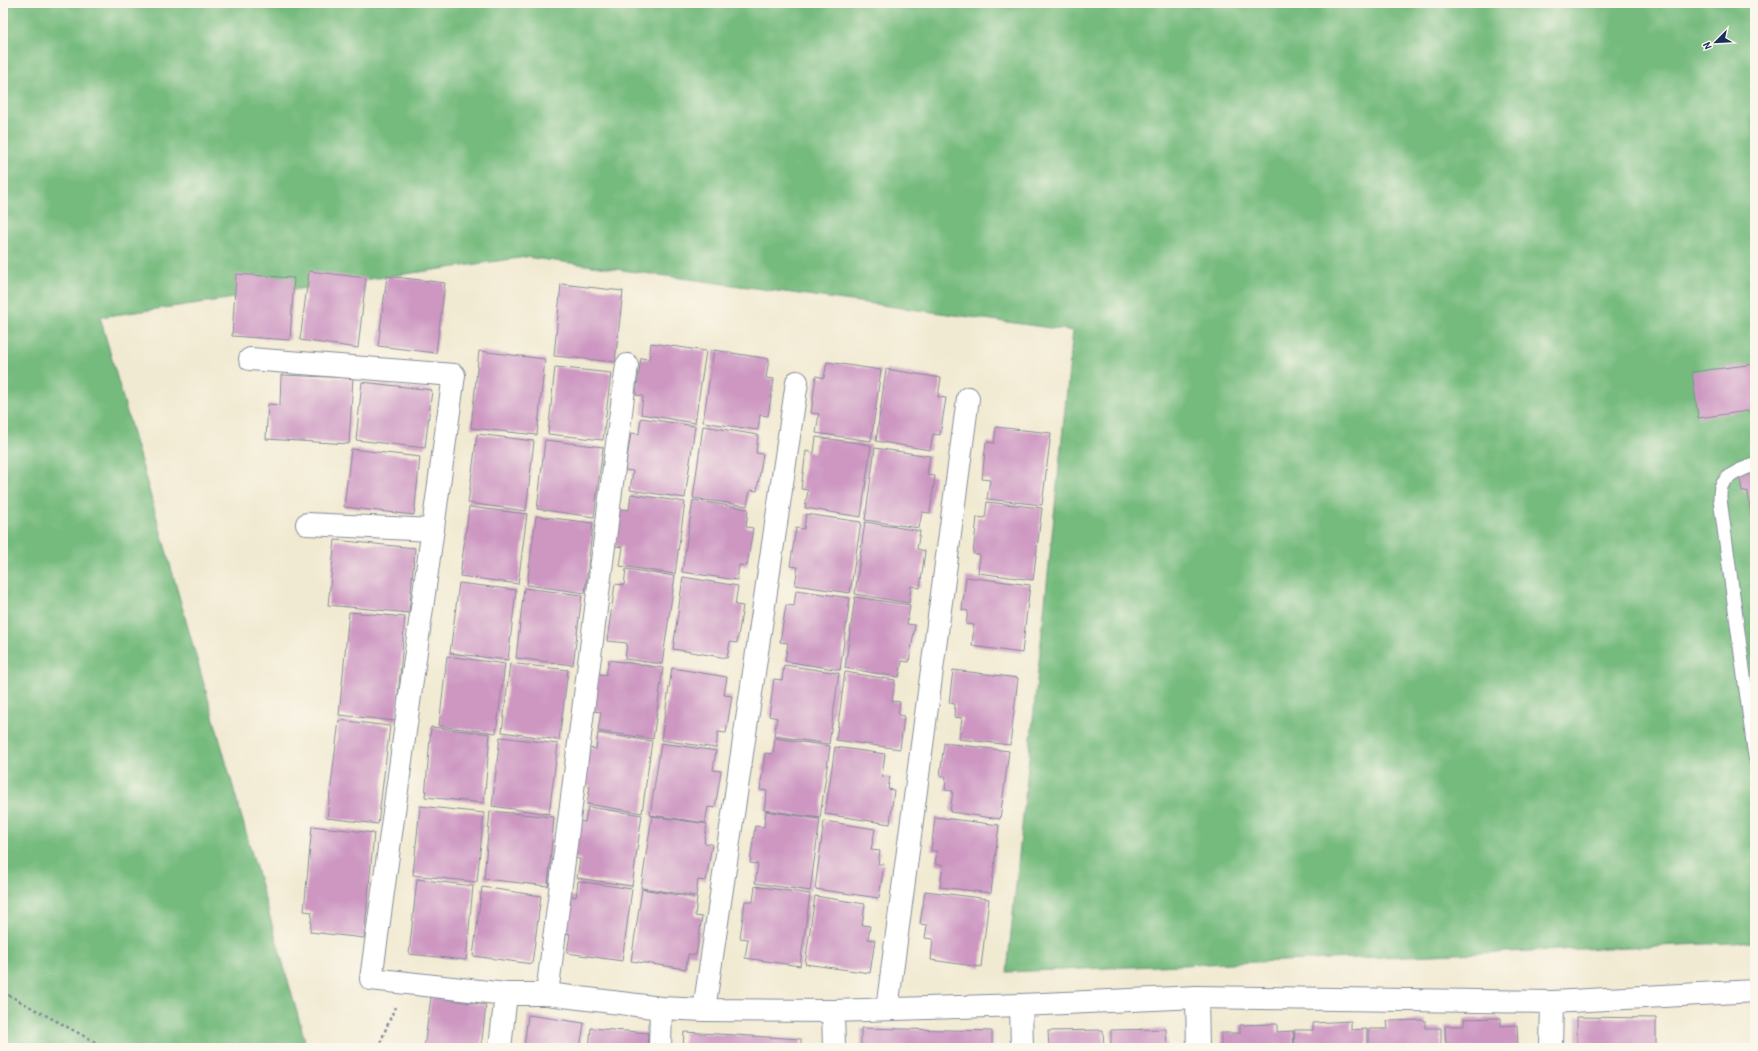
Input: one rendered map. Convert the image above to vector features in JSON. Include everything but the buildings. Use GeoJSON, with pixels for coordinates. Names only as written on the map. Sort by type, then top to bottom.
{"type":"FeatureCollection","features":[{"type":"Feature","properties":{"kind":"street"},"geometry":{"type":"LineString","coordinates":[[250,359],[454,375],[371,979],[506,994],[547,994],[661,1008],[704,1010],[833,1011],[1022,1005],[1197,997],[1552,1002],[1755,991]]}},
{"type":"Feature","properties":{"kind":"street"},"geometry":{"type":"LineString","coordinates":[[547,994],[626,365]]}},
{"type":"Feature","properties":{"kind":"street"},"geometry":{"type":"LineString","coordinates":[[704,1010],[797,382]]}},
{"type":"Feature","properties":{"kind":"street"},"geometry":{"type":"LineString","coordinates":[[887,1009],[968,398]]}},
{"type":"Feature","properties":{"kind":"street"},"geometry":{"type":"LineString","coordinates":[[308,524],[433,530]]}},
{"type":"Feature","properties":{"kind":"street"},"geometry":{"type":"LineString","coordinates":[[500,1048],[506,994]]}},
{"type":"Feature","properties":{"kind":"street"},"geometry":{"type":"LineString","coordinates":[[1197,997],[1198,1048]]}},
{"type":"Feature","properties":{"kind":"street"},"geometry":{"type":"LineString","coordinates":[[1551,1048],[1552,1002]]}},
{"type":"Feature","properties":{"kind":"street"},"geometry":{"type":"LineString","coordinates":[[1022,1005],[1022,1048]]}},
{"type":"Feature","properties":{"kind":"street"},"geometry":{"type":"LineString","coordinates":[[660,1048],[661,1008]]}},
{"type":"Feature","properties":{"kind":"street"},"geometry":{"type":"LineString","coordinates":[[833,1011],[834,1048]]}},
{"type":"Feature","properties":{"kind":"lane"},"geometry":{"type":"LineString","coordinates":[[1755,465],[1747,467],[1728,478],[1721,487],[1720,499],[1755,757]]}},
{"type":"Feature","properties":{"kind":"path"},"geometry":{"type":"LineString","coordinates":[[378,1048],[405,983]]}},
{"type":"Feature","properties":{"kind":"path"},"geometry":{"type":"LineString","coordinates":[[3,992],[106,1048]]}},
{"type":"Feature","properties":{"kind":"green space"},"geometry":{"type":"Polygon","coordinates":[[[3,3],[1755,3],[1755,942],[1007,972],[1073,331],[526,257],[100,317],[307,1048],[3,1048],[3,3]]]}}]}
